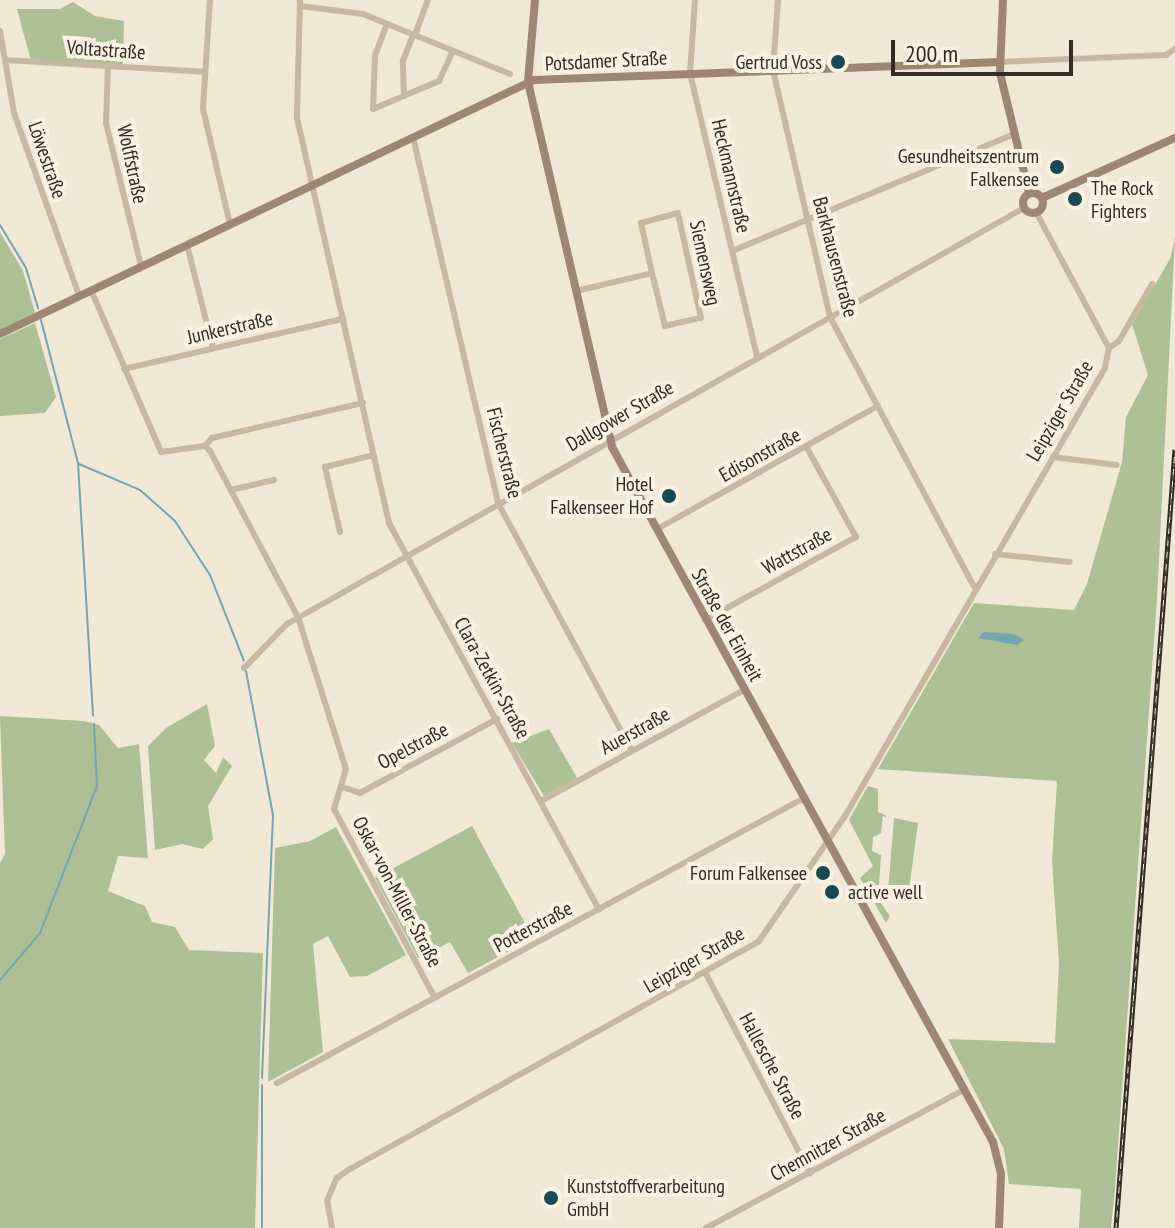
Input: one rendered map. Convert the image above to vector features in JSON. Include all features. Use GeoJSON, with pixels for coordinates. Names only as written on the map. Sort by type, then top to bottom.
{"type":"FeatureCollection","features":[{"type":"Feature","properties":{"kind":"street"},"geometry":{"type":"LineString","coordinates":[[210,0],[204,118],[230,224]]}},
{"type":"Feature","properties":{"kind":"street"},"geometry":{"type":"LineString","coordinates":[[404,96],[403,61],[428,0]]}},
{"type":"Feature","properties":{"kind":"street","name":"Straße der Einheit"},"geometry":{"type":"LineString","coordinates":[[535,0],[528,82],[610,439],[705,620],[965,1089],[1000,1164],[999,1228]]}},
{"type":"Feature","properties":{"kind":"street","name":"Heckmannstraße"},"geometry":{"type":"LineString","coordinates":[[695,0],[690,73],[757,356]]}},
{"type":"Feature","properties":{"kind":"street","name":"Barkhausenstraße"},"geometry":{"type":"LineString","coordinates":[[778,0],[773,70],[830,317],[974,587]]}},
{"type":"Feature","properties":{"kind":"street"},"geometry":{"type":"LineString","coordinates":[[1003,0],[1000,62],[1029,193],[1024,208],[1036,212],[1109,348]]}},
{"type":"Feature","properties":{"kind":"street"},"geometry":{"type":"LineString","coordinates":[[300,3],[352,10],[510,74]]}},
{"type":"Feature","properties":{"kind":"street","name":"Clara-Zetkin-Straße"},"geometry":{"type":"LineString","coordinates":[[300,3],[294,102],[389,523],[599,910]]}},
{"type":"Feature","properties":{"kind":"street"},"geometry":{"type":"LineString","coordinates":[[387,24],[375,55],[371,101],[377,110],[439,81],[453,51]]}},
{"type":"Feature","properties":{"kind":"street","name":"Löwestraße"},"geometry":{"type":"LineString","coordinates":[[0,31],[21,135],[79,296]]}},
{"type":"Feature","properties":{"kind":"street","name":"Potsdamer Straße"},"geometry":{"type":"LineString","coordinates":[[0,334],[528,82],[1000,62],[1174,51]]}},
{"type":"Feature","properties":{"kind":"street","name":"Voltastraße"},"geometry":{"type":"LineString","coordinates":[[5,60],[205,72]]}},
{"type":"Feature","properties":{"kind":"street","name":"Wolffstraße"},"geometry":{"type":"LineString","coordinates":[[108,66],[106,123],[141,266]]}},
{"type":"Feature","properties":{"kind":"street"},"geometry":{"type":"LineString","coordinates":[[732,251],[1014,134]]}},
{"type":"Feature","properties":{"kind":"street","name":"Fischerstraße"},"geometry":{"type":"LineString","coordinates":[[413,137],[498,503],[632,751]]}},
{"type":"Feature","properties":{"kind":"street"},"geometry":{"type":"LineString","coordinates":[[1036,212],[1042,198],[1175,138]]}},
{"type":"Feature","properties":{"kind":"street"},"geometry":{"type":"LineString","coordinates":[[1029,193],[1042,198]]}},
{"type":"Feature","properties":{"kind":"street","name":"Dallgower Straße"},"geometry":{"type":"LineString","coordinates":[[244,668],[298,617],[1024,208]]}},
{"type":"Feature","properties":{"kind":"street","name":"Siemensweg"},"geometry":{"type":"LineString","coordinates":[[678,213],[701,318],[665,326],[652,273],[641,223],[678,213]]}},
{"type":"Feature","properties":{"kind":"street"},"geometry":{"type":"LineString","coordinates":[[187,245],[213,348]]}},
{"type":"Feature","properties":{"kind":"street"},"geometry":{"type":"LineString","coordinates":[[575,291],[652,273]]}},
{"type":"Feature","properties":{"kind":"street","name":"Leipziger Straße"},"geometry":{"type":"LineString","coordinates":[[332,1228],[327,1201],[337,1178],[350,1169],[706,974],[759,941],[827,839],[1105,368],[1109,348],[1119,341],[1152,284]]}},
{"type":"Feature","properties":{"kind":"street"},"geometry":{"type":"LineString","coordinates":[[91,290],[161,452],[205,446],[212,438],[363,403]]}},
{"type":"Feature","properties":{"kind":"street","name":"Junkerstraße"},"geometry":{"type":"LineString","coordinates":[[124,369],[343,319]]}},
{"type":"Feature","properties":{"kind":"street","name":"Edisonstraße"},"geometry":{"type":"LineString","coordinates":[[657,529],[878,406]]}},
{"type":"Feature","properties":{"kind":"street","name":"Oskar-von-Miller-Straße"},"geometry":{"type":"LineString","coordinates":[[205,446],[298,617],[346,769],[334,809],[435,998]]}},
{"type":"Feature","properties":{"kind":"street","name":"Wattstraße"},"geometry":{"type":"LineString","coordinates":[[705,620],[856,537],[807,448]]}},
{"type":"Feature","properties":{"kind":"street"},"geometry":{"type":"LineString","coordinates":[[340,532],[325,467],[374,455]]}},
{"type":"Feature","properties":{"kind":"street"},"geometry":{"type":"LineString","coordinates":[[1053,457],[1116,465]]}},
{"type":"Feature","properties":{"kind":"street"},"geometry":{"type":"LineString","coordinates":[[231,490],[274,480]]}},
{"type":"Feature","properties":{"kind":"street"},"geometry":{"type":"LineString","coordinates":[[995,554],[1070,562]]}},
{"type":"Feature","properties":{"kind":"street","name":"Auerstraße"},"geometry":{"type":"LineString","coordinates":[[541,801],[744,690]]}},
{"type":"Feature","properties":{"kind":"street","name":"Opelstraße"},"geometry":{"type":"LineString","coordinates":[[342,787],[360,793],[497,719]]}},
{"type":"Feature","properties":{"kind":"street","name":"Potterstraße"},"geometry":{"type":"LineString","coordinates":[[277,1083],[804,798]]}},
{"type":"Feature","properties":{"kind":"street","name":"Hallesche Straße"},"geometry":{"type":"LineString","coordinates":[[706,974],[810,1173]]}},
{"type":"Feature","properties":{"kind":"street","name":"Chemnitzer Straße"},"geometry":{"type":"LineString","coordinates":[[706,1228],[965,1089]]}},
{"type":"Feature","properties":{"kind":"green space"},"geometry":{"type":"Polygon","coordinates":[[[73,2],[95,16],[124,21],[123,66],[31,61],[17,9],[60,9],[73,2]]]}},
{"type":"Feature","properties":{"kind":"green space"},"geometry":{"type":"Polygon","coordinates":[[[0,232],[23,271],[35,313],[0,330],[0,232]]]}},
{"type":"Feature","properties":{"kind":"green space"},"geometry":{"type":"Polygon","coordinates":[[[1175,238],[1157,599],[1115,1188],[1111,1228],[1079,1228],[1081,1189],[1009,1184],[1004,1149],[948,1039],[1055,1043],[1059,963],[1052,861],[1057,781],[878,769],[974,603],[1074,610],[1087,584],[1122,462],[1126,417],[1148,375],[1132,324],[1170,259],[1175,238]]]}},
{"type":"Feature","properties":{"kind":"green space"},"geometry":{"type":"Polygon","coordinates":[[[35,323],[56,397],[45,413],[0,416],[0,339],[35,323]]]}},
{"type":"Feature","properties":{"kind":"green space"},"geometry":{"type":"Polygon","coordinates":[[[207,704],[215,746],[204,760],[216,773],[223,757],[232,766],[208,806],[213,839],[203,849],[182,844],[155,850],[148,746],[166,728],[207,704]]]}},
{"type":"Feature","properties":{"kind":"green space"},"geometry":{"type":"Polygon","coordinates":[[[0,716],[84,721],[99,725],[118,748],[139,744],[148,858],[118,856],[108,891],[145,906],[152,922],[175,927],[189,950],[263,953],[255,1228],[0,1228],[0,863],[5,854],[0,716]]]}},
{"type":"Feature","properties":{"kind":"green space"},"geometry":{"type":"Polygon","coordinates":[[[549,729],[577,778],[544,796],[512,743],[549,729]]]}},
{"type":"Feature","properties":{"kind":"green space"},"geometry":{"type":"Polygon","coordinates":[[[868,786],[878,789],[878,812],[887,818],[883,816],[881,833],[873,837],[872,851],[881,855],[878,899],[890,916],[886,923],[860,878],[873,866],[849,820],[868,786]]]}},
{"type":"Feature","properties":{"kind":"green space"},"geometry":{"type":"Polygon","coordinates":[[[894,818],[918,823],[908,897],[888,892],[894,818]]]}},
{"type":"Feature","properties":{"kind":"green space"},"geometry":{"type":"Polygon","coordinates":[[[472,826],[533,938],[468,973],[450,942],[418,958],[375,878],[472,826]]]}},
{"type":"Feature","properties":{"kind":"green space"},"geometry":{"type":"Polygon","coordinates":[[[336,827],[406,955],[367,976],[350,977],[328,936],[313,944],[323,1052],[268,1082],[275,848],[310,841],[336,827]]]}},
{"type":"Feature","properties":{"kind":"water"},"geometry":{"type":"Polygon","coordinates":[[[984,632],[1014,634],[1024,640],[1017,645],[978,638],[984,632]]]}},
{"type":"Feature","properties":{"kind":"waterway"},"geometry":{"type":"LineString","coordinates":[[0,225],[26,268],[38,308]]}},
{"type":"Feature","properties":{"kind":"waterway"},"geometry":{"type":"LineString","coordinates":[[41,320],[78,463],[93,716]]}},
{"type":"Feature","properties":{"kind":"waterway"},"geometry":{"type":"LineString","coordinates":[[79,464],[140,490],[175,521],[210,575],[244,661]]}},
{"type":"Feature","properties":{"kind":"waterway"},"geometry":{"type":"LineString","coordinates":[[246,671],[273,815],[262,1078]]}},
{"type":"Feature","properties":{"kind":"waterway"},"geometry":{"type":"LineString","coordinates":[[0,980],[40,933],[97,786],[94,724]]}},
{"type":"Feature","properties":{"kind":"waterway"},"geometry":{"type":"LineString","coordinates":[[262,1085],[262,1228]]}},
{"type":"Feature","properties":{"kind":"railway"},"geometry":{"type":"LineString","coordinates":[[1116,1228],[1175,449]]}},
{"type":"Feature","properties":{"kind":"place","name":"Gertrud Voss"},"geometry":{"type":"Point","coordinates":[838,62]}},
{"type":"Feature","properties":{"kind":"place","name":"Gesundheitszentrum Falkensee"},"geometry":{"type":"Point","coordinates":[1057,167]}},
{"type":"Feature","properties":{"kind":"place","name":"The Rock Fighters"},"geometry":{"type":"Point","coordinates":[1075,199]}},
{"type":"Feature","properties":{"kind":"place","name":"Hotel Falkenseer Hof"},"geometry":{"type":"Point","coordinates":[669,496]}},
{"type":"Feature","properties":{"kind":"place","name":"Forum Falkensee"},"geometry":{"type":"Point","coordinates":[823,873]}},
{"type":"Feature","properties":{"kind":"place","name":"active well"},"geometry":{"type":"Point","coordinates":[832,892]}},
{"type":"Feature","properties":{"kind":"place","name":"Kunststoffverarbeitung GmbH"},"geometry":{"type":"Point","coordinates":[551,1198]}}]}
